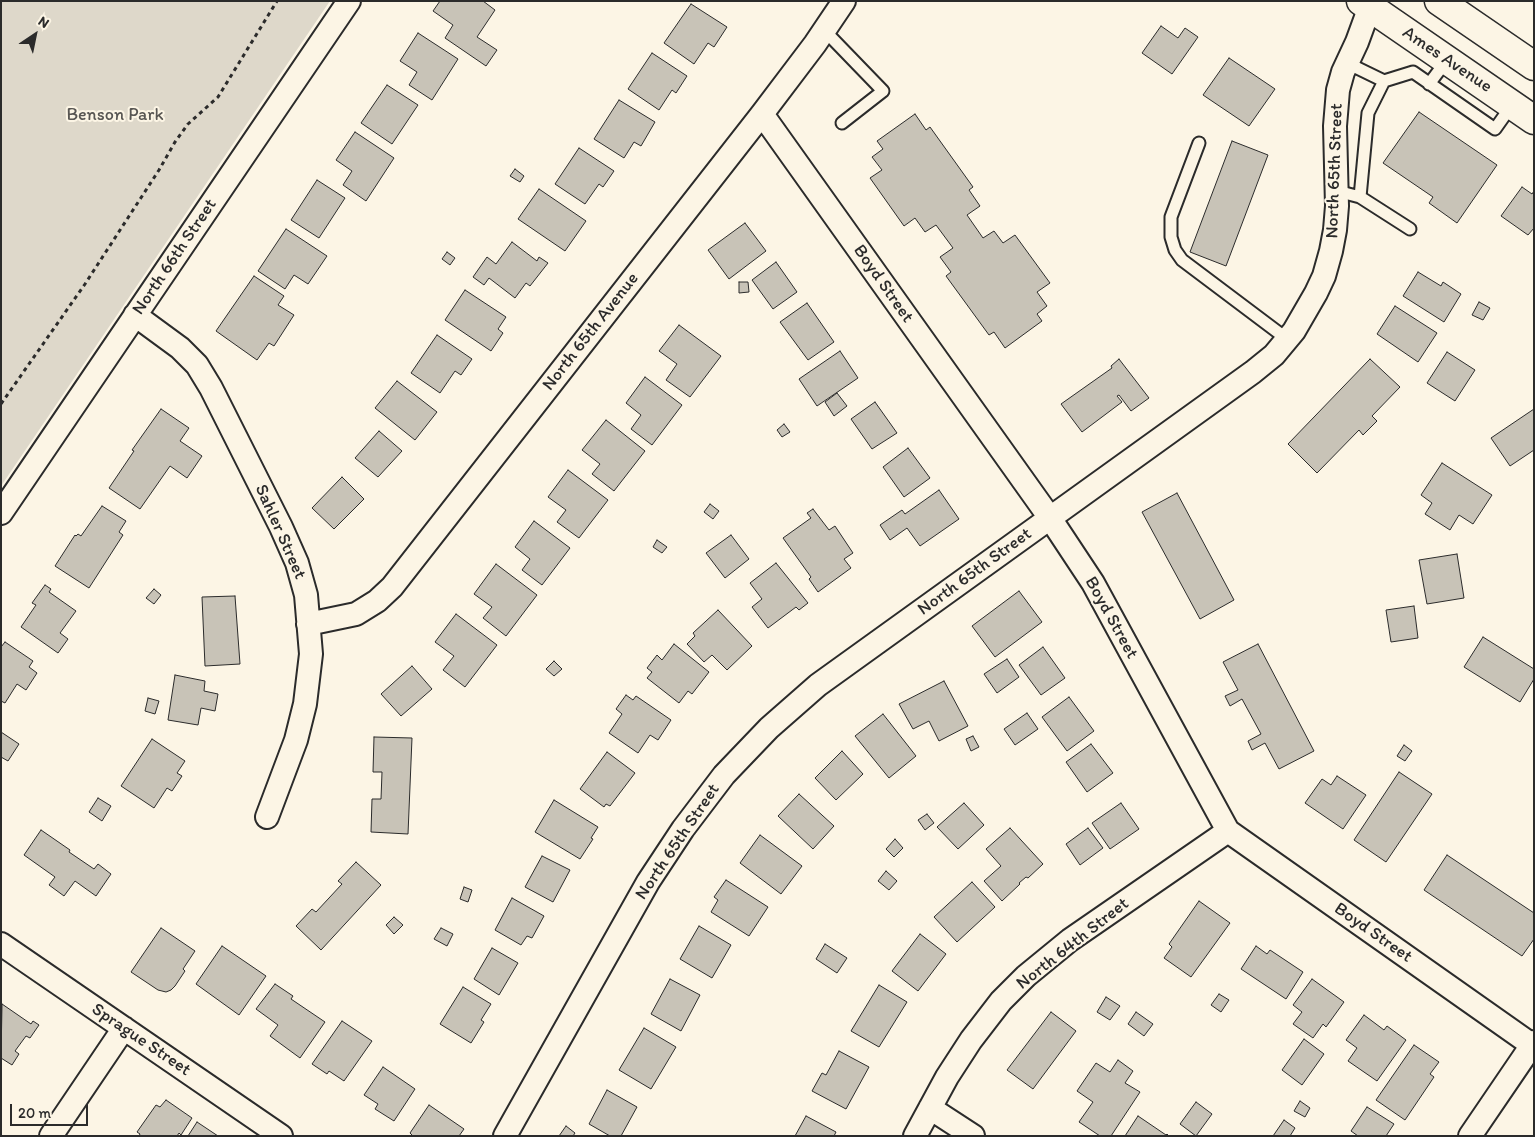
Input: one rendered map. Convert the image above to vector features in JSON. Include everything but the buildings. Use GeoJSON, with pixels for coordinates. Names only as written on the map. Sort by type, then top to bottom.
{"type":"FeatureCollection","features":[{"type":"Feature","properties":{"kind":"main road"},"geometry":{"type":"LineString","coordinates":[[1439,1],[1534,66]]}},
{"type":"Feature","properties":{"kind":"main road","name":"Ames Avenue"},"geometry":{"type":"LineString","coordinates":[[1368,3],[1523,112]]}},
{"type":"Feature","properties":{"kind":"street","name":"North 66th Street"},"geometry":{"type":"LineString","coordinates":[[1,513],[348,1]]}},
{"type":"Feature","properties":{"kind":"street","name":"North 65th Avenue"},"geometry":{"type":"LineString","coordinates":[[308,624],[356,614],[377,601],[392,586],[762,114],[844,1]]}},
{"type":"Feature","properties":{"kind":"street","name":"North 65th Street"},"geometry":{"type":"LineString","coordinates":[[506,1136],[648,882],[683,829],[724,775],[769,728],[818,685],[1254,372],[1274,355],[1294,331],[1324,276],[1331,251],[1337,206],[1336,126],[1338,90],[1368,3]]}},
{"type":"Feature","properties":{"kind":"street","name":"Boyd Street"},"geometry":{"type":"LineString","coordinates":[[762,114],[1050,518],[1092,583],[1228,831],[1533,1044]]}},
{"type":"Feature","properties":{"kind":"street","name":"Sahler Street"},"geometry":{"type":"LineString","coordinates":[[135,316],[180,348],[197,365],[211,388],[281,527],[297,563],[306,594],[311,654],[305,704],[296,740],[267,817]]}},
{"type":"Feature","properties":{"kind":"street","name":"North 64th Street"},"geometry":{"type":"LineString","coordinates":[[915,1136],[946,1076],[1001,1001],[1026,976],[1070,940],[1228,831]]}},
{"type":"Feature","properties":{"kind":"street","name":"Sprague Street"},"geometry":{"type":"LineString","coordinates":[[1,944],[282,1136]]}},
{"type":"Feature","properties":{"kind":"street"},"geometry":{"type":"LineString","coordinates":[[51,1136],[124,1028]]}},
{"type":"Feature","properties":{"kind":"street"},"geometry":{"type":"LineString","coordinates":[[1470,1136],[1533,1044]]}},
{"type":"Feature","properties":{"kind":"street"},"geometry":{"type":"LineString","coordinates":[[930,1108],[973,1136]]}},
{"type":"Feature","properties":{"kind":"lane"},"geometry":{"type":"LineString","coordinates":[[824,30],[883,91],[842,123]]}},
{"type":"Feature","properties":{"kind":"lane"},"geometry":{"type":"LineString","coordinates":[[1429,84],[1447,60]]}},
{"type":"Feature","properties":{"kind":"lane"},"geometry":{"type":"LineString","coordinates":[[1347,63],[1384,81],[1412,72],[1495,129],[1523,112]]}},
{"type":"Feature","properties":{"kind":"lane"},"geometry":{"type":"LineString","coordinates":[[1360,197],[1368,114],[1384,81]]}},
{"type":"Feature","properties":{"kind":"lane"},"geometry":{"type":"LineString","coordinates":[[1199,143],[1171,217],[1171,237],[1175,250],[1182,260],[1287,340]]}},
{"type":"Feature","properties":{"kind":"lane"},"geometry":{"type":"LineString","coordinates":[[1337,191],[1360,197],[1410,228]]}},
{"type":"Feature","properties":{"kind":"path"},"geometry":{"type":"LineString","coordinates":[[1,404],[85,284],[136,207],[175,142],[188,124],[218,97],[277,1]]}},
{"type":"Feature","properties":{"kind":"green space","name":"Benson Park"},"geometry":{"type":"Polygon","coordinates":[[[1,1],[330,1],[1,486],[1,1]]]}}]}
